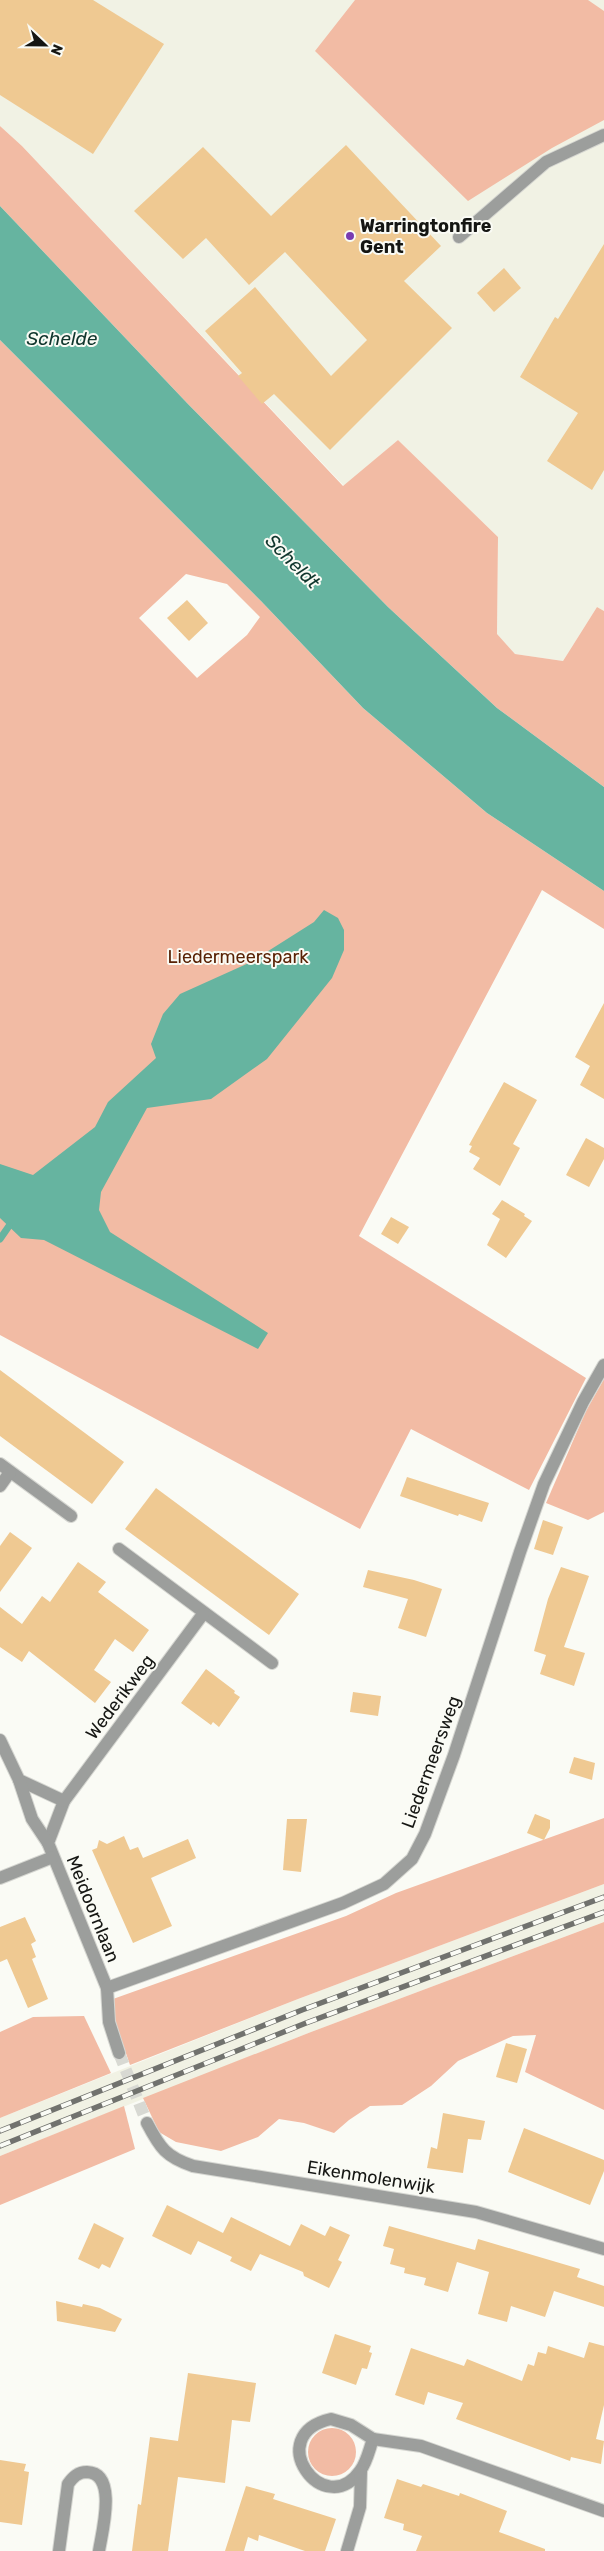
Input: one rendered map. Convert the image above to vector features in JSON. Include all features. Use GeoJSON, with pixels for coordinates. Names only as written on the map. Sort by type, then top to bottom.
{"type":"FeatureCollection","features":[{"type":"Feature","properties":{"kind":"street"},"geometry":{"type":"LineString","coordinates":[[459,237],[546,162],[604,136]]}},
{"type":"Feature","properties":{"kind":"street","name":"Liedermeersweg"},"geometry":{"type":"LineString","coordinates":[[107,1988],[343,1903],[384,1884],[412,1859],[425,1834],[454,1755],[544,1484],[583,1402],[604,1365]]}},
{"type":"Feature","properties":{"kind":"street"},"geometry":{"type":"LineString","coordinates":[[0,1486],[5,1468],[71,1516]]}},
{"type":"Feature","properties":{"kind":"street"},"geometry":{"type":"LineString","coordinates":[[119,1550],[272,1663]]}},
{"type":"Feature","properties":{"kind":"street","name":"Wederikweg"},"geometry":{"type":"LineString","coordinates":[[64,1801],[204,1614]]}},
{"type":"Feature","properties":{"kind":"street","name":"Meidoornlaan"},"geometry":{"type":"LineString","coordinates":[[0,1740],[19,1780],[32,1819],[48,1844],[107,1988]]}},
{"type":"Feature","properties":{"kind":"street"},"geometry":{"type":"LineString","coordinates":[[19,1780],[64,1801]]}},
{"type":"Feature","properties":{"kind":"street","name":"Meidoornlaan"},"geometry":{"type":"LineString","coordinates":[[48,1844],[64,1801]]}},
{"type":"Feature","properties":{"kind":"street"},"geometry":{"type":"LineString","coordinates":[[0,1878],[52,1857]]}},
{"type":"Feature","properties":{"kind":"street"},"geometry":{"type":"LineString","coordinates":[[107,1988],[108,2022],[119,2053]]}},
{"type":"Feature","properties":{"kind":"street","name":"Eikenmolenwijk"},"geometry":{"type":"LineString","coordinates":[[147,2124],[158,2146],[170,2157],[193,2166],[476,2212],[604,2249]]}},
{"type":"Feature","properties":{"kind":"street"},"geometry":{"type":"LineString","coordinates":[[360,2471],[345,2484],[324,2485],[307,2474],[300,2460],[300,2444],[312,2427],[331,2419],[351,2425],[373,2439],[421,2446],[604,2511]]}},
{"type":"Feature","properties":{"kind":"street"},"geometry":{"type":"LineString","coordinates":[[347,2551],[360,2507],[360,2471],[373,2439]]}},
{"type":"Feature","properties":{"kind":"street"},"geometry":{"type":"LineString","coordinates":[[59,2551],[68,2484],[72,2478],[83,2472],[96,2475],[105,2485],[106,2497],[99,2551]]}},
{"type":"Feature","properties":{"kind":"shaded area"},"geometry":{"type":"Polygon","coordinates":[[[0,0],[604,0],[604,611],[597,607],[563,661],[515,654],[497,635],[498,537],[398,440],[344,486],[22,146],[0,126],[0,0]]]}},
{"type":"Feature","properties":{"kind":"shaded area"},"geometry":{"type":"Polygon","coordinates":[[[604,1884],[604,1922],[311,2032],[0,2156],[0,2118],[298,1999],[604,1884]]]}},
{"type":"Feature","properties":{"kind":"green space"},"geometry":{"type":"Polygon","coordinates":[[[355,0],[588,0],[604,11],[604,120],[552,148],[468,201],[315,51],[355,0]]]}},
{"type":"Feature","properties":{"kind":"green space"},"geometry":{"type":"Polygon","coordinates":[[[0,126],[22,146],[343,486],[398,440],[498,537],[497,634],[515,654],[563,661],[597,607],[604,611],[604,787],[497,708],[388,607],[187,403],[0,206],[0,126]]]}},
{"type":"Feature","properties":{"kind":"green space","name":"Liedermeerspark"},"geometry":{"type":"Polygon","coordinates":[[[0,340],[261,601],[363,708],[487,813],[604,891],[604,929],[542,890],[359,1236],[586,1378],[529,1490],[411,1429],[360,1529],[0,1335],[0,340]],[[186,574],[139,618],[197,678],[247,635],[260,617],[227,584],[186,574]]]}},
{"type":"Feature","properties":{"kind":"green space"},"geometry":{"type":"Polygon","coordinates":[[[604,1379],[604,1512],[588,1520],[546,1503],[586,1411],[604,1379]]]}},
{"type":"Feature","properties":{"kind":"green space"},"geometry":{"type":"Polygon","coordinates":[[[604,1818],[604,1884],[298,1999],[130,2065],[115,2021],[113,1999],[346,1916],[396,1893],[604,1818]]]}},
{"type":"Feature","properties":{"kind":"green space"},"geometry":{"type":"Polygon","coordinates":[[[604,1922],[604,2110],[525,2072],[536,2035],[513,2036],[458,2061],[431,2086],[402,2105],[370,2106],[334,2133],[304,2123],[279,2119],[258,2137],[221,2151],[176,2142],[159,2132],[143,2098],[311,2032],[604,1922]]]}},
{"type":"Feature","properties":{"kind":"green space"},"geometry":{"type":"Polygon","coordinates":[[[84,2016],[111,2073],[0,2118],[0,2032],[33,2017],[84,2016]]]}},
{"type":"Feature","properties":{"kind":"green space"},"geometry":{"type":"Polygon","coordinates":[[[124,2106],[135,2149],[0,2205],[0,2156],[124,2106]]]}},
{"type":"Feature","properties":{"kind":"green space"},"geometry":{"type":"Polygon","coordinates":[[[332,2428],[341,2430],[349,2435],[354,2443],[356,2452],[354,2461],[349,2469],[341,2474],[332,2476],[323,2474],[315,2469],[310,2461],[308,2452],[310,2443],[315,2435],[323,2430],[332,2428]]]}},
{"type":"Feature","properties":{"kind":"water","name":"Schelde"},"geometry":{"type":"Polygon","coordinates":[[[0,206],[187,403],[388,607],[497,708],[604,787],[604,891],[487,813],[363,708],[261,601],[0,340],[0,206]]]}},
{"type":"Feature","properties":{"kind":"water"},"geometry":{"type":"Polygon","coordinates":[[[324,910],[338,918],[344,930],[344,950],[332,978],[267,1059],[211,1099],[147,1108],[101,1192],[99,1210],[110,1232],[268,1333],[258,1349],[44,1240],[21,1238],[0,1218],[0,1164],[33,1175],[95,1127],[108,1102],[156,1058],[151,1044],[163,1014],[180,994],[251,962],[314,922],[324,910]]]}},
{"type":"Feature","properties":{"kind":"building"},"geometry":{"type":"Polygon","coordinates":[[[0,0],[93,0],[164,44],[93,154],[0,95],[0,0]]]}},
{"type":"Feature","properties":{"kind":"building"},"geometry":{"type":"Polygon","coordinates":[[[346,145],[441,246],[404,281],[452,328],[330,450],[274,394],[262,404],[238,376],[242,373],[205,331],[255,287],[331,376],[367,340],[285,252],[249,285],[206,238],[183,259],[134,211],[203,147],[271,216],[346,145]]]}},
{"type":"Feature","properties":{"kind":"building"},"geometry":{"type":"Polygon","coordinates":[[[604,244],[604,470],[592,490],[547,461],[578,413],[520,377],[555,317],[558,319],[604,244]]]}},
{"type":"Feature","properties":{"kind":"building"},"geometry":{"type":"Polygon","coordinates":[[[504,268],[521,288],[494,312],[477,293],[504,268]]]}},
{"type":"Feature","properties":{"kind":"building"},"geometry":{"type":"Polygon","coordinates":[[[187,600],[208,623],[189,641],[167,618],[187,600]]]}},
{"type":"Feature","properties":{"kind":"building"},"geometry":{"type":"Polygon","coordinates":[[[604,1003],[604,1099],[580,1085],[590,1066],[575,1057],[604,1003]]]}},
{"type":"Feature","properties":{"kind":"building"},"geometry":{"type":"Polygon","coordinates":[[[504,1082],[537,1100],[513,1144],[520,1148],[500,1186],[473,1169],[480,1158],[469,1152],[472,1146],[469,1145],[504,1082]]]}},
{"type":"Feature","properties":{"kind":"building"},"geometry":{"type":"Polygon","coordinates":[[[586,1138],[604,1148],[604,1159],[589,1187],[566,1175],[586,1138]]]}},
{"type":"Feature","properties":{"kind":"building"},"geometry":{"type":"Polygon","coordinates":[[[502,1200],[525,1214],[524,1216],[532,1221],[506,1258],[487,1245],[500,1219],[492,1214],[502,1200]]]}},
{"type":"Feature","properties":{"kind":"building"},"geometry":{"type":"Polygon","coordinates":[[[391,1217],[409,1227],[398,1244],[381,1234],[391,1217]]]}},
{"type":"Feature","properties":{"kind":"building"},"geometry":{"type":"Polygon","coordinates":[[[0,1370],[124,1462],[92,1504],[0,1436],[0,1370]]]}},
{"type":"Feature","properties":{"kind":"building"},"geometry":{"type":"Polygon","coordinates":[[[407,1477],[489,1503],[482,1522],[459,1514],[458,1516],[400,1496],[407,1477]]]}},
{"type":"Feature","properties":{"kind":"building"},"geometry":{"type":"Polygon","coordinates":[[[156,1488],[299,1594],[269,1635],[125,1529],[156,1488]]]}},
{"type":"Feature","properties":{"kind":"building"},"geometry":{"type":"Polygon","coordinates":[[[543,1520],[563,1527],[553,1555],[534,1549],[543,1520]]]}},
{"type":"Feature","properties":{"kind":"building"},"geometry":{"type":"Polygon","coordinates":[[[10,1532],[32,1548],[0,1592],[0,1546],[10,1532]]]}},
{"type":"Feature","properties":{"kind":"building"},"geometry":{"type":"Polygon","coordinates":[[[78,1562],[106,1582],[98,1592],[149,1630],[133,1652],[115,1639],[94,1670],[111,1682],[95,1703],[29,1651],[22,1662],[0,1647],[0,1607],[22,1624],[42,1596],[50,1602],[78,1562]]]}},
{"type":"Feature","properties":{"kind":"building"},"geometry":{"type":"Polygon","coordinates":[[[561,1567],[589,1576],[564,1647],[585,1653],[574,1686],[540,1674],[546,1655],[534,1651],[548,1599],[561,1567]]]}},
{"type":"Feature","properties":{"kind":"building"},"geometry":{"type":"Polygon","coordinates":[[[368,1570],[414,1580],[442,1589],[426,1637],[398,1628],[408,1599],[363,1587],[368,1570]]]}},
{"type":"Feature","properties":{"kind":"building"},"geometry":{"type":"Polygon","coordinates":[[[206,1669],[240,1697],[219,1727],[213,1722],[211,1725],[181,1703],[206,1669]]]}},
{"type":"Feature","properties":{"kind":"building"},"geometry":{"type":"Polygon","coordinates":[[[353,1692],[381,1696],[378,1716],[350,1712],[353,1692]]]}},
{"type":"Feature","properties":{"kind":"building"},"geometry":{"type":"Polygon","coordinates":[[[574,1757],[595,1763],[592,1780],[569,1773],[574,1757]]]}},
{"type":"Feature","properties":{"kind":"building"},"geometry":{"type":"Polygon","coordinates":[[[535,1814],[550,1820],[550,1828],[544,1840],[527,1833],[535,1814]]]}},
{"type":"Feature","properties":{"kind":"building"},"geometry":{"type":"Polygon","coordinates":[[[287,1819],[307,1819],[301,1872],[283,1870],[287,1819]]]}},
{"type":"Feature","properties":{"kind":"building"},"geometry":{"type":"Polygon","coordinates":[[[124,1836],[130,1850],[138,1847],[143,1858],[188,1839],[196,1858],[151,1878],[172,1926],[133,1943],[92,1850],[97,1848],[99,1840],[107,1844],[124,1836]]]}},
{"type":"Feature","properties":{"kind":"building"},"geometry":{"type":"Polygon","coordinates":[[[25,1917],[36,1941],[31,1944],[36,1957],[32,1959],[48,1999],[28,2008],[7,1959],[0,1962],[0,1927],[25,1917]]]}},
{"type":"Feature","properties":{"kind":"building"},"geometry":{"type":"Polygon","coordinates":[[[506,2043],[527,2049],[517,2083],[496,2077],[506,2043]]]}},
{"type":"Feature","properties":{"kind":"building"},"geometry":{"type":"Polygon","coordinates":[[[443,2113],[485,2121],[481,2140],[468,2139],[463,2173],[427,2168],[431,2147],[437,2149],[443,2113]]]}},
{"type":"Feature","properties":{"kind":"building"},"geometry":{"type":"Polygon","coordinates":[[[524,2128],[604,2160],[604,2171],[590,2205],[508,2172],[524,2128]]]}},
{"type":"Feature","properties":{"kind":"building"},"geometry":{"type":"Polygon","coordinates":[[[167,2205],[223,2233],[231,2217],[290,2246],[301,2224],[325,2236],[330,2226],[350,2235],[338,2260],[342,2262],[329,2288],[304,2276],[303,2272],[260,2254],[251,2271],[230,2261],[232,2257],[198,2241],[191,2255],[152,2236],[167,2205]]]}},
{"type":"Feature","properties":{"kind":"building"},"geometry":{"type":"Polygon","coordinates":[[[94,2223],[124,2238],[110,2268],[102,2264],[99,2269],[78,2259],[94,2223]]]}},
{"type":"Feature","properties":{"kind":"building"},"geometry":{"type":"Polygon","coordinates":[[[389,2226],[475,2250],[478,2239],[580,2269],[577,2277],[604,2286],[604,2307],[554,2291],[545,2317],[511,2306],[507,2322],[478,2314],[489,2272],[457,2262],[448,2292],[424,2285],[426,2278],[404,2273],[405,2268],[390,2264],[394,2249],[383,2246],[389,2226]]]}},
{"type":"Feature","properties":{"kind":"building"},"geometry":{"type":"Polygon","coordinates":[[[56,2301],[82,2307],[83,2304],[100,2308],[122,2319],[115,2332],[57,2321],[56,2301]]]}},
{"type":"Feature","properties":{"kind":"building"},"geometry":{"type":"Polygon","coordinates":[[[335,2334],[371,2346],[369,2352],[372,2353],[367,2369],[362,2368],[356,2385],[322,2373],[335,2334]]]}},
{"type":"Feature","properties":{"kind":"building"},"geometry":{"type":"Polygon","coordinates":[[[589,2342],[604,2346],[604,2405],[596,2439],[604,2441],[601,2464],[571,2457],[570,2461],[456,2419],[463,2403],[428,2392],[424,2405],[395,2395],[411,2348],[464,2366],[467,2359],[522,2381],[528,2364],[534,2366],[538,2352],[546,2354],[548,2346],[584,2358],[589,2342]]]}},
{"type":"Feature","properties":{"kind":"building"},"geometry":{"type":"Polygon","coordinates":[[[188,2373],[256,2383],[250,2422],[232,2420],[225,2483],[178,2477],[168,2551],[132,2551],[138,2504],[141,2505],[150,2437],[178,2441],[188,2373]]]}},
{"type":"Feature","properties":{"kind":"building"},"geometry":{"type":"Polygon","coordinates":[[[0,2460],[26,2464],[24,2471],[29,2472],[22,2525],[0,2522],[0,2460]]]}},
{"type":"Feature","properties":{"kind":"building"},"geometry":{"type":"Polygon","coordinates":[[[397,2479],[421,2487],[423,2484],[459,2496],[460,2493],[507,2511],[499,2532],[545,2549],[545,2551],[416,2551],[422,2536],[403,2530],[404,2524],[384,2518],[397,2479]]]}},
{"type":"Feature","properties":{"kind":"building"},"geometry":{"type":"Polygon","coordinates":[[[246,2486],[275,2494],[273,2499],[336,2519],[325,2551],[305,2551],[259,2535],[258,2541],[248,2537],[244,2551],[225,2551],[246,2486]]]}},
{"type":"Feature","properties":{"kind":"waterway"},"geometry":{"type":"LineString","coordinates":[[0,1239],[9,1226]]}},
{"type":"Feature","properties":{"kind":"tunnel"},"geometry":{"type":"LineString","coordinates":[[119,2053],[147,2123]]}},
{"type":"Feature","properties":{"kind":"railway"},"geometry":{"type":"LineString","coordinates":[[0,2131],[302,2010],[604,1897]]}},
{"type":"Feature","properties":{"kind":"railway"},"geometry":{"type":"LineString","coordinates":[[0,2146],[306,2023],[604,1912]]}},
{"type":"Feature","properties":{"kind":"place","name":"Warringtonfire Gent"},"geometry":{"type":"Point","coordinates":[350,236]}},
{"type":"Feature","properties":{"kind":"water label","name":"Scheldt"},"geometry":{"type":"Point","coordinates":[293,561]}}]}
